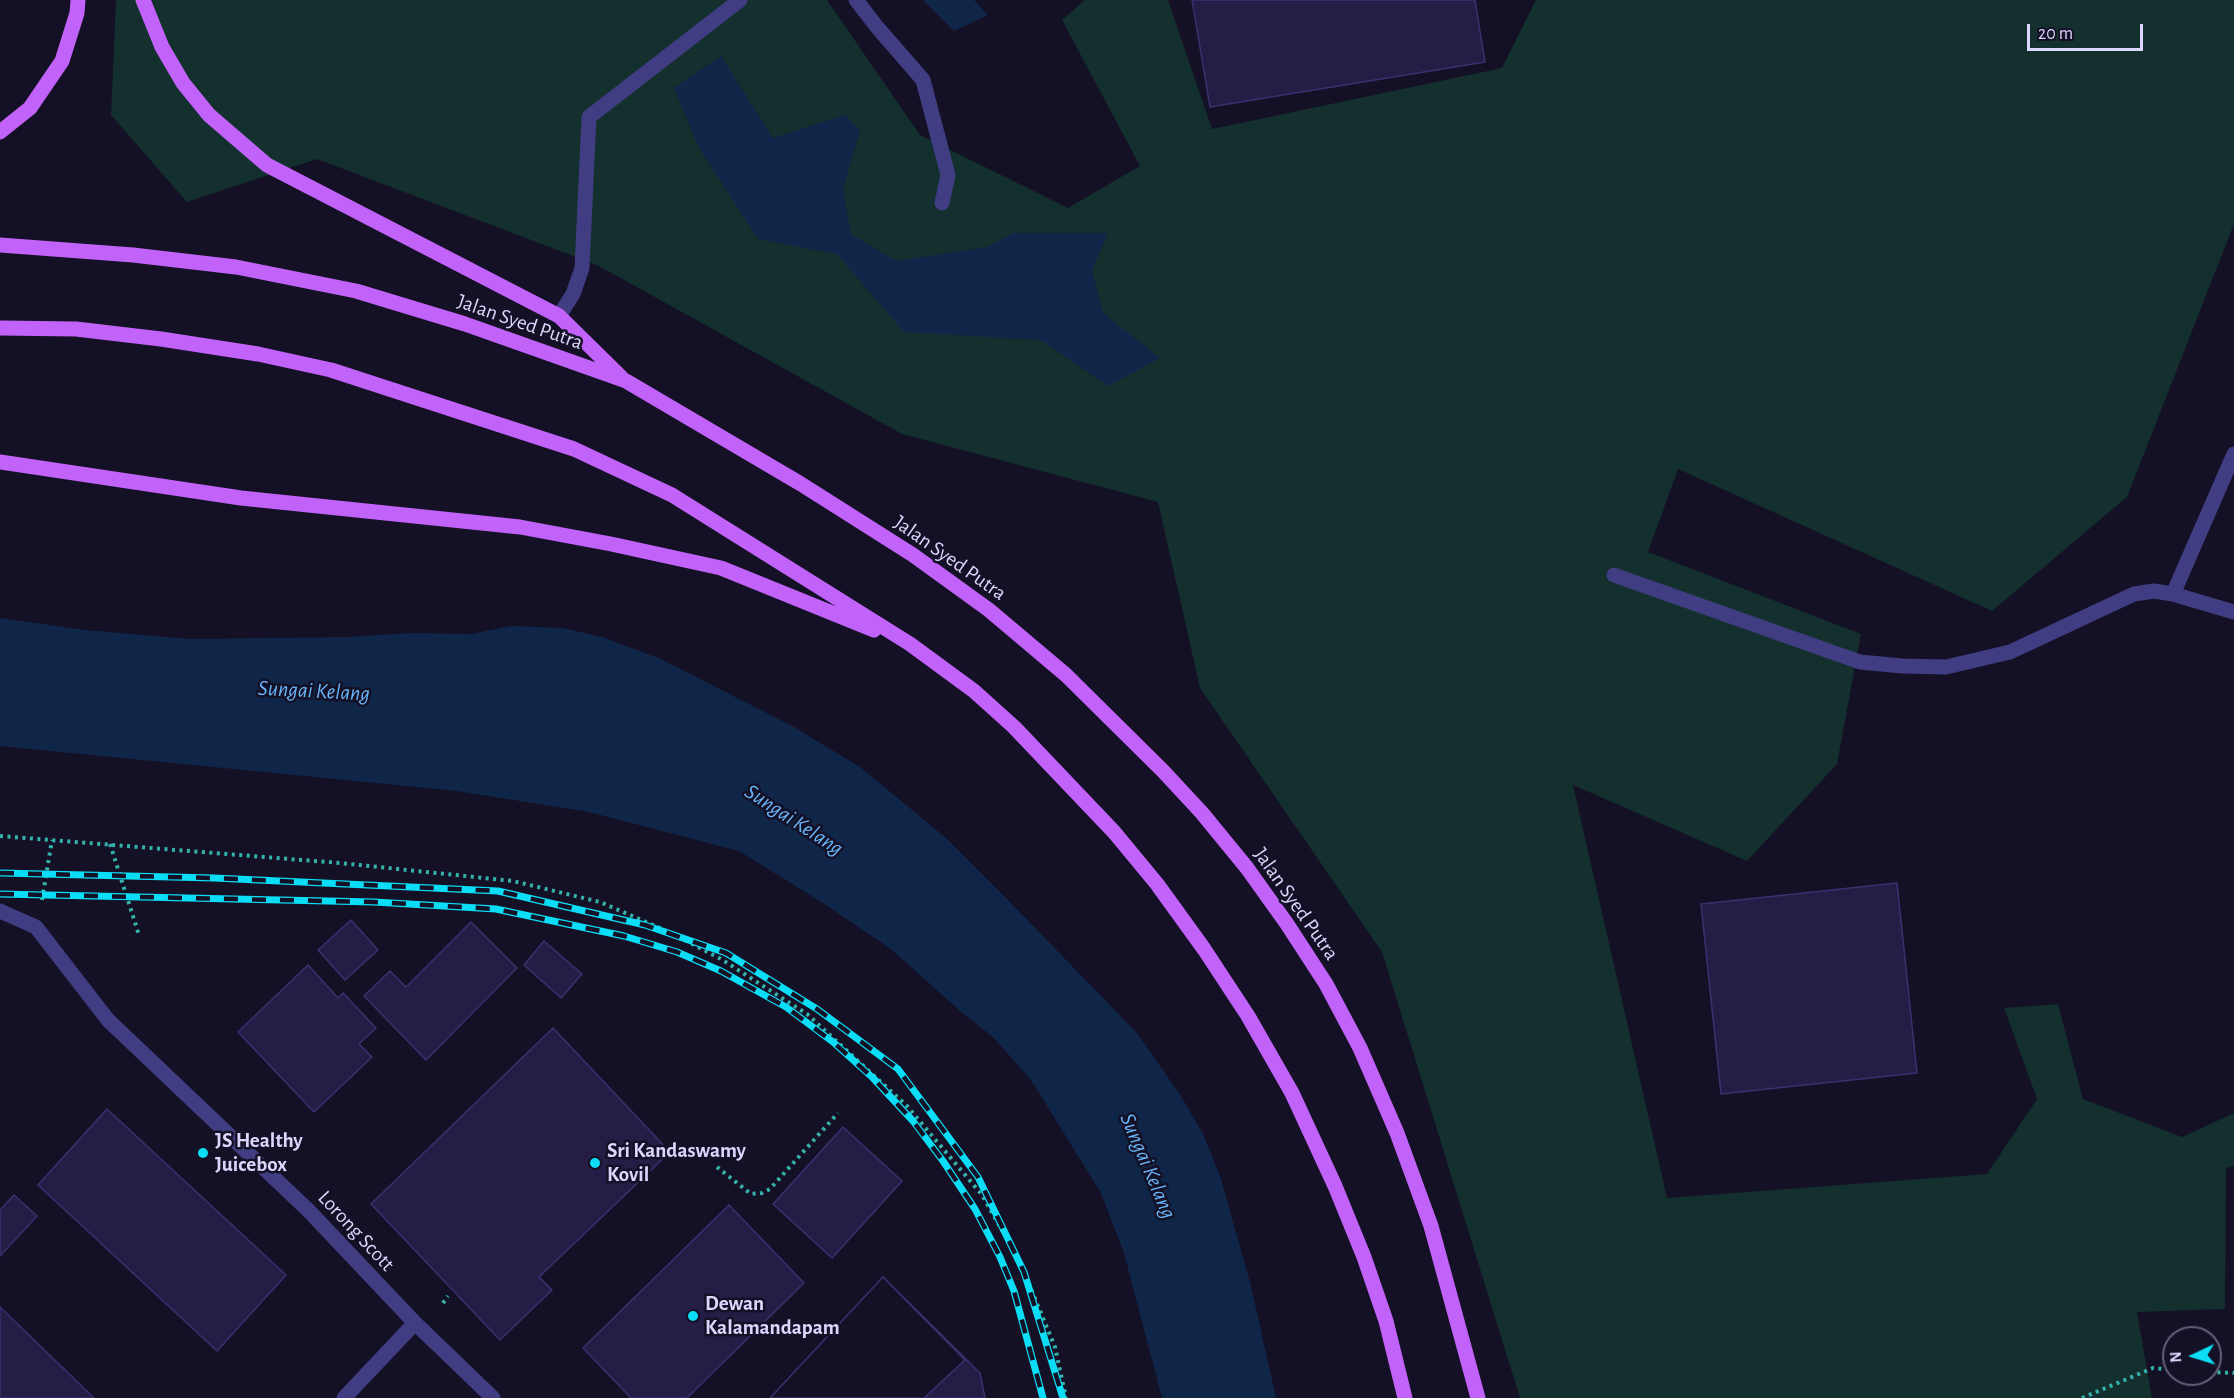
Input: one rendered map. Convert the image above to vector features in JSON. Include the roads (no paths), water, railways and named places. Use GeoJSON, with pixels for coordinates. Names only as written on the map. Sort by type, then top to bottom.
{"type":"FeatureCollection","features":[{"type":"Feature","properties":{"kind":"main road"},"geometry":{"type":"LineString","coordinates":[[0,132],[30,108],[62,61],[77,13],[78,0]]}},
{"type":"Feature","properties":{"kind":"main road"},"geometry":{"type":"LineString","coordinates":[[144,0],[162,47],[183,83],[209,116],[267,165],[559,316],[626,381]]}},
{"type":"Feature","properties":{"kind":"main road","name":"Jalan Syed Putra"},"geometry":{"type":"LineString","coordinates":[[0,246],[133,255],[236,267],[356,291],[465,324],[626,381],[801,484],[913,555],[989,610],[1066,675],[1164,771],[1202,813],[1247,868],[1326,984],[1360,1048],[1397,1133],[1431,1226],[1478,1398]]}},
{"type":"Feature","properties":{"kind":"main road"},"geometry":{"type":"LineString","coordinates":[[1,329],[76,329],[258,354],[331,370],[574,449],[672,495],[910,645],[974,692],[1014,727],[1114,832],[1157,884],[1204,949],[1248,1016],[1292,1093],[1335,1186],[1364,1257],[1382,1310],[1405,1398]]}},
{"type":"Feature","properties":{"kind":"main road"},"geometry":{"type":"LineString","coordinates":[[0,462],[241,498],[520,527],[611,544],[721,568],[910,645]]}},
{"type":"Feature","properties":{"kind":"street"},"geometry":{"type":"LineString","coordinates":[[559,316],[573,294],[582,268],[589,117],[740,0]]}},
{"type":"Feature","properties":{"kind":"street"},"geometry":{"type":"LineString","coordinates":[[856,0],[923,80],[948,175],[942,203]]}},
{"type":"Feature","properties":{"kind":"street"},"geometry":{"type":"LineString","coordinates":[[2173,594],[2234,454]]}},
{"type":"Feature","properties":{"kind":"street"},"geometry":{"type":"LineString","coordinates":[[1614,575],[1860,662],[1902,666],[1946,667],[2010,652],[2134,594],[2154,591],[2173,594],[2234,612]]}},
{"type":"Feature","properties":{"kind":"street","name":"Lorong Scott"},"geometry":{"type":"LineString","coordinates":[[0,911],[36,927],[108,1020],[309,1211],[415,1323],[494,1398]]}},
{"type":"Feature","properties":{"kind":"street"},"geometry":{"type":"LineString","coordinates":[[344,1398],[415,1323]]}},
{"type":"Feature","properties":{"kind":"water"},"geometry":{"type":"Polygon","coordinates":[[[923,0],[974,0],[988,15],[954,31],[923,0]]]}},
{"type":"Feature","properties":{"kind":"water"},"geometry":{"type":"Polygon","coordinates":[[[721,56],[773,138],[845,115],[860,130],[843,190],[851,234],[896,261],[987,247],[1013,233],[1108,233],[1092,270],[1103,313],[1160,358],[1108,386],[1041,340],[904,332],[837,254],[758,239],[698,146],[674,88],[721,56]]]}},
{"type":"Feature","properties":{"kind":"water","name":"Sungai Kelang"},"geometry":{"type":"Polygon","coordinates":[[[0,618],[85,630],[190,639],[349,637],[410,633],[471,634],[511,626],[563,628],[602,637],[661,659],[794,727],[860,767],[946,838],[1008,900],[1137,1033],[1181,1096],[1203,1134],[1220,1176],[1250,1282],[1276,1398],[1162,1398],[1124,1253],[1101,1193],[1031,1080],[994,1038],[891,949],[823,903],[739,851],[589,812],[457,791],[0,746],[0,618]]]}},
{"type":"Feature","properties":{"kind":"railway"},"geometry":{"type":"LineString","coordinates":[[0,873],[214,878],[498,891],[645,925],[726,953],[817,1009],[898,1069],[978,1177],[1024,1272],[1063,1398]]}},
{"type":"Feature","properties":{"kind":"railway"},"geometry":{"type":"LineString","coordinates":[[0,894],[374,902],[496,909],[624,936],[677,952],[721,971],[786,1007],[833,1042],[873,1078],[913,1121],[975,1209],[1000,1257],[1014,1291],[1043,1398]]}},
{"type":"Feature","properties":{"kind":"place","name":"JS Healthy Juicebox"},"geometry":{"type":"Point","coordinates":[203,1153]}},
{"type":"Feature","properties":{"kind":"place","name":"Sri Kandaswamy Kovil"},"geometry":{"type":"Point","coordinates":[595,1163]}},
{"type":"Feature","properties":{"kind":"place","name":"Dewan Kalamandapam"},"geometry":{"type":"Point","coordinates":[693,1316]}}]}
